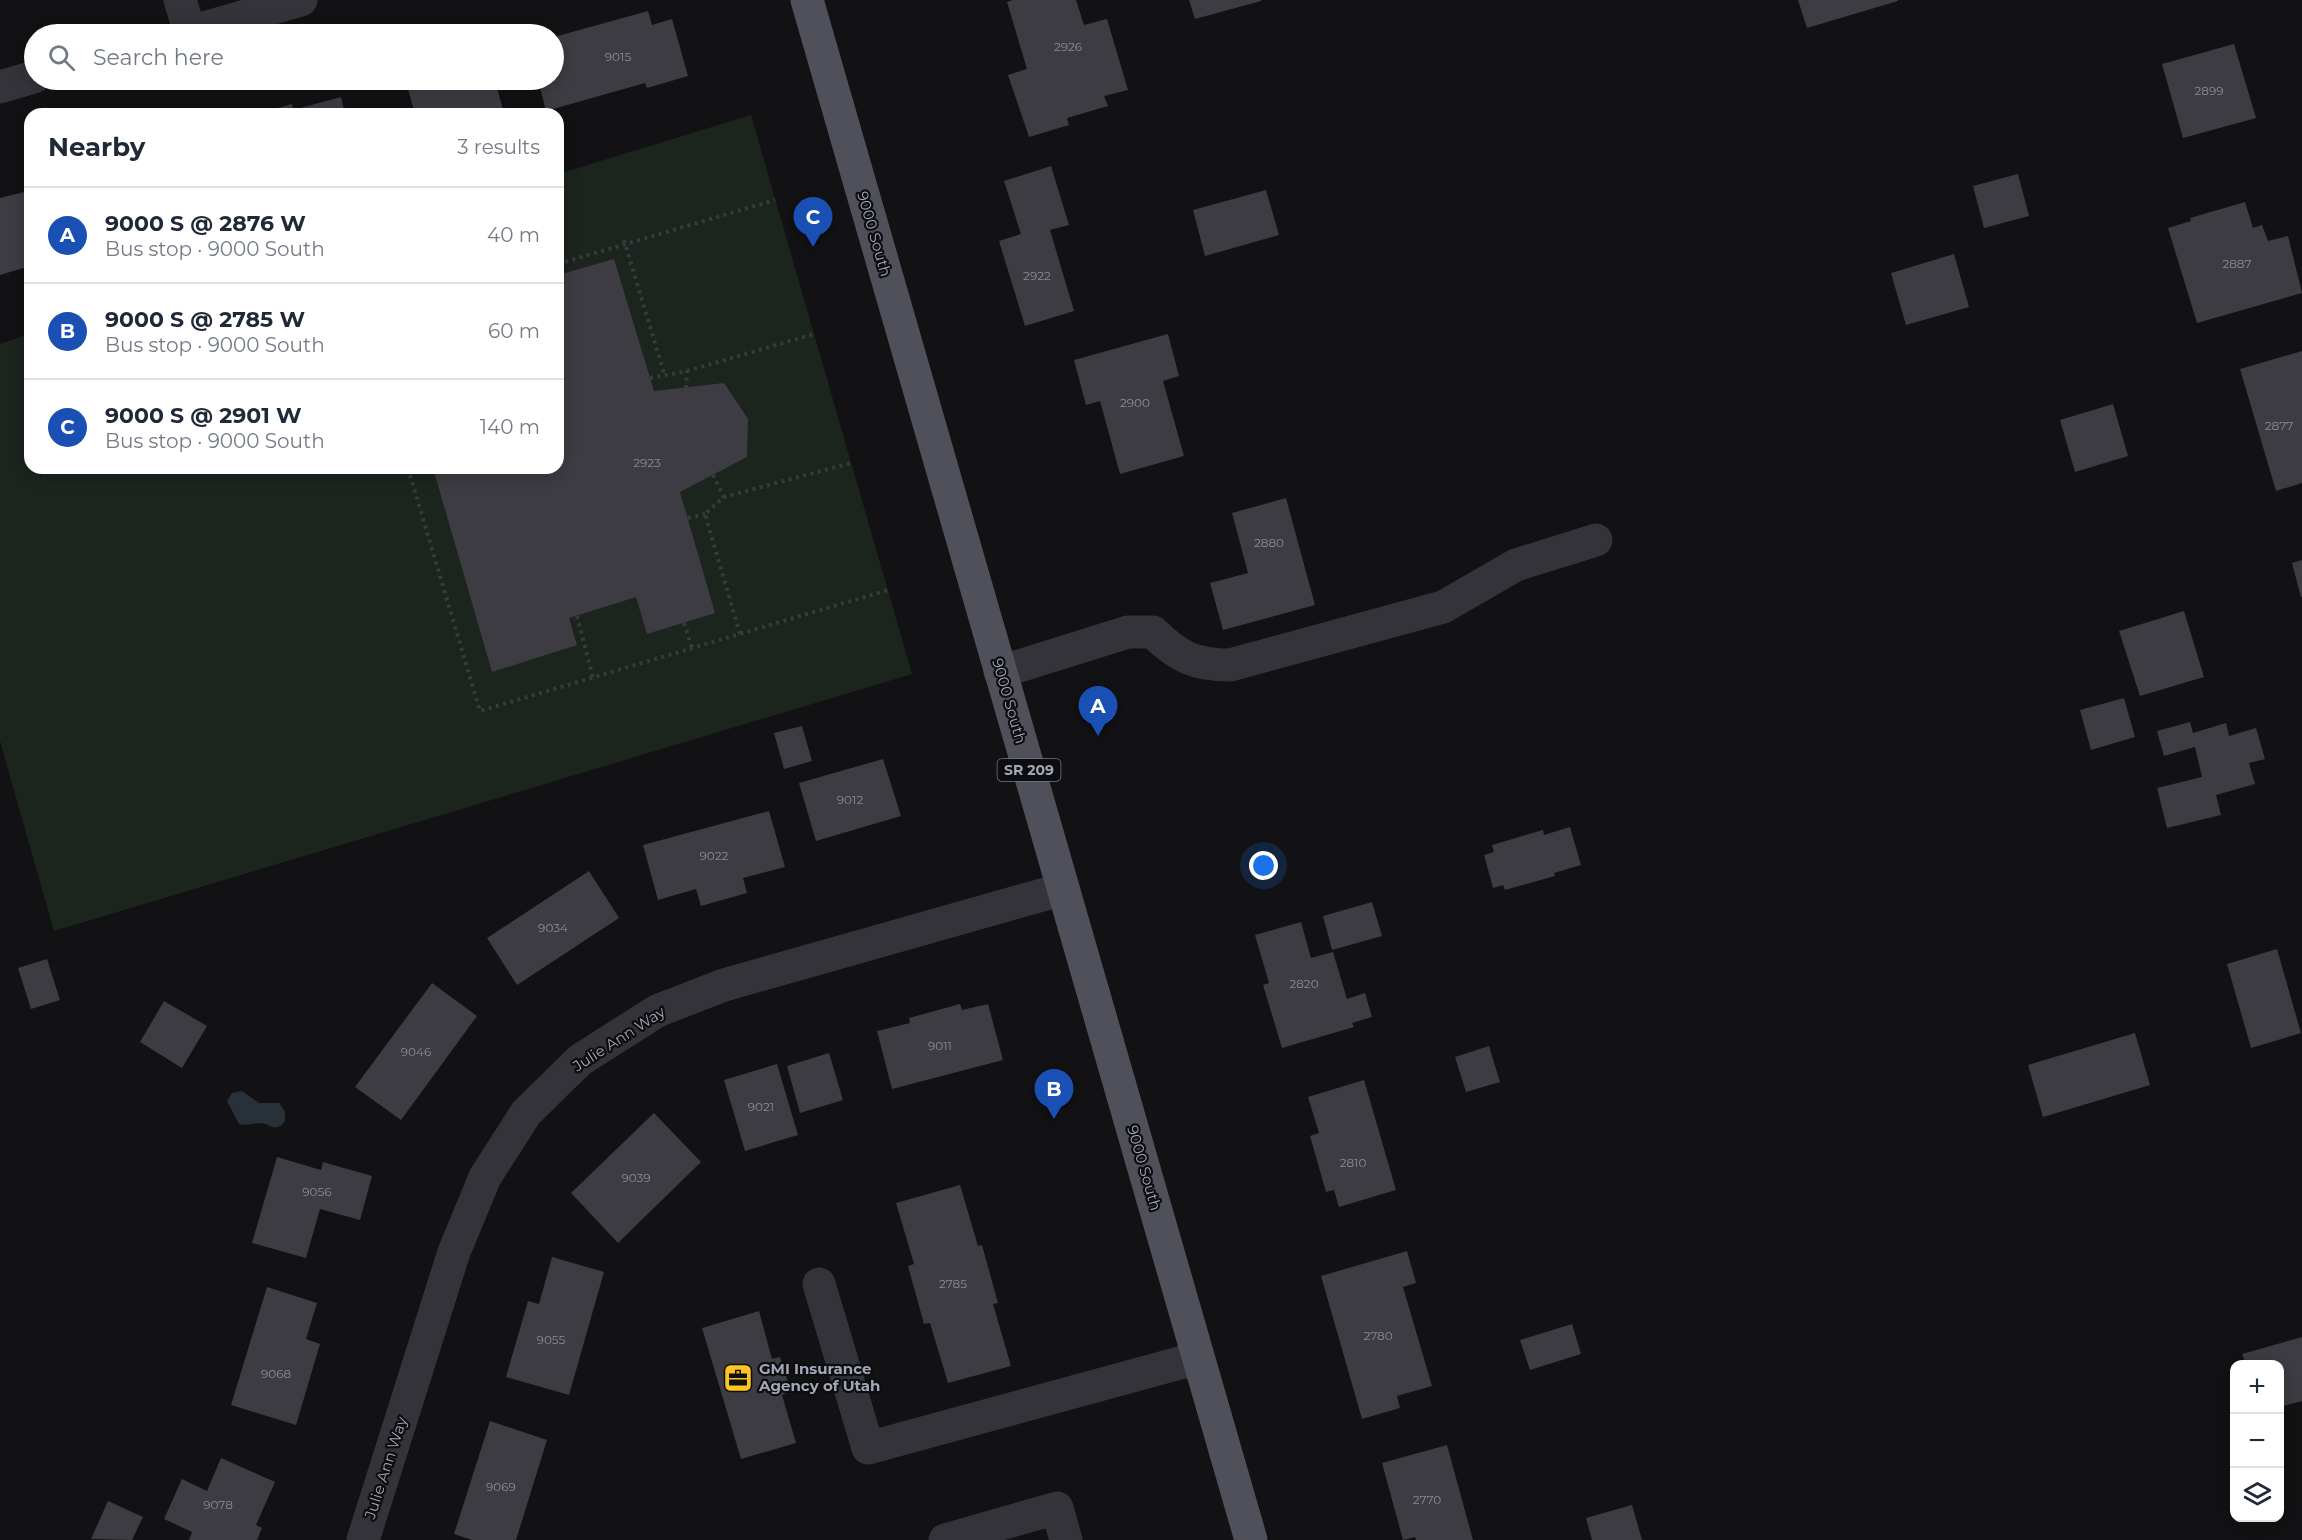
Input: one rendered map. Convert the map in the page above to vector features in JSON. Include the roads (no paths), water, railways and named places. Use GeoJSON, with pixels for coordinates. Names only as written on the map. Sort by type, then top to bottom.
{"type":"FeatureCollection","features":[{"type":"Feature","properties":{"kind":"main road","name":"9000 South"},"geometry":{"type":"LineString","coordinates":[[807,0],[1251,1540]]}},
{"type":"Feature","properties":{"kind":"street"},"geometry":{"type":"LineString","coordinates":[[180,0],[184,24]]}},
{"type":"Feature","properties":{"kind":"street"},"geometry":{"type":"LineString","coordinates":[[220,24],[301,0]]}},
{"type":"Feature","properties":{"kind":"street"},"geometry":{"type":"LineString","coordinates":[[0,87],[24,80]]}},
{"type":"Feature","properties":{"kind":"street"},"geometry":{"type":"LineString","coordinates":[[1000,672],[1128,632],[1153,632],[1170,649],[1204,665],[1230,665],[1443,608],[1516,565],[1596,540]]}},
{"type":"Feature","properties":{"kind":"street","name":"Julie Ann Way"},"geometry":{"type":"LineString","coordinates":[[363,1540],[454,1252],[485,1177],[526,1113],[580,1060],[657,1011],[724,985],[1063,889]]}},
{"type":"Feature","properties":{"kind":"street"},"geometry":{"type":"LineString","coordinates":[[819,1284],[868,1448],[1198,1358]]}},
{"type":"Feature","properties":{"kind":"street"},"geometry":{"type":"LineString","coordinates":[[945,1540],[1057,1508],[1066,1540]]}},
{"type":"Feature","properties":{"kind":"place","name":"9000 S @ 2901 W"},"geometry":{"type":"Point","coordinates":[813,247]}},
{"type":"Feature","properties":{"kind":"place","name":"9000 S @ 2876 W"},"geometry":{"type":"Point","coordinates":[1098,736]}},
{"type":"Feature","properties":{"kind":"place","name":"9000 S @ 2785 W"},"geometry":{"type":"Point","coordinates":[1054,1119]}},
{"type":"Feature","properties":{"kind":"place","name":"GMI Insurance Agency of Utah"},"geometry":{"type":"Point","coordinates":[738,1378]}}]}
